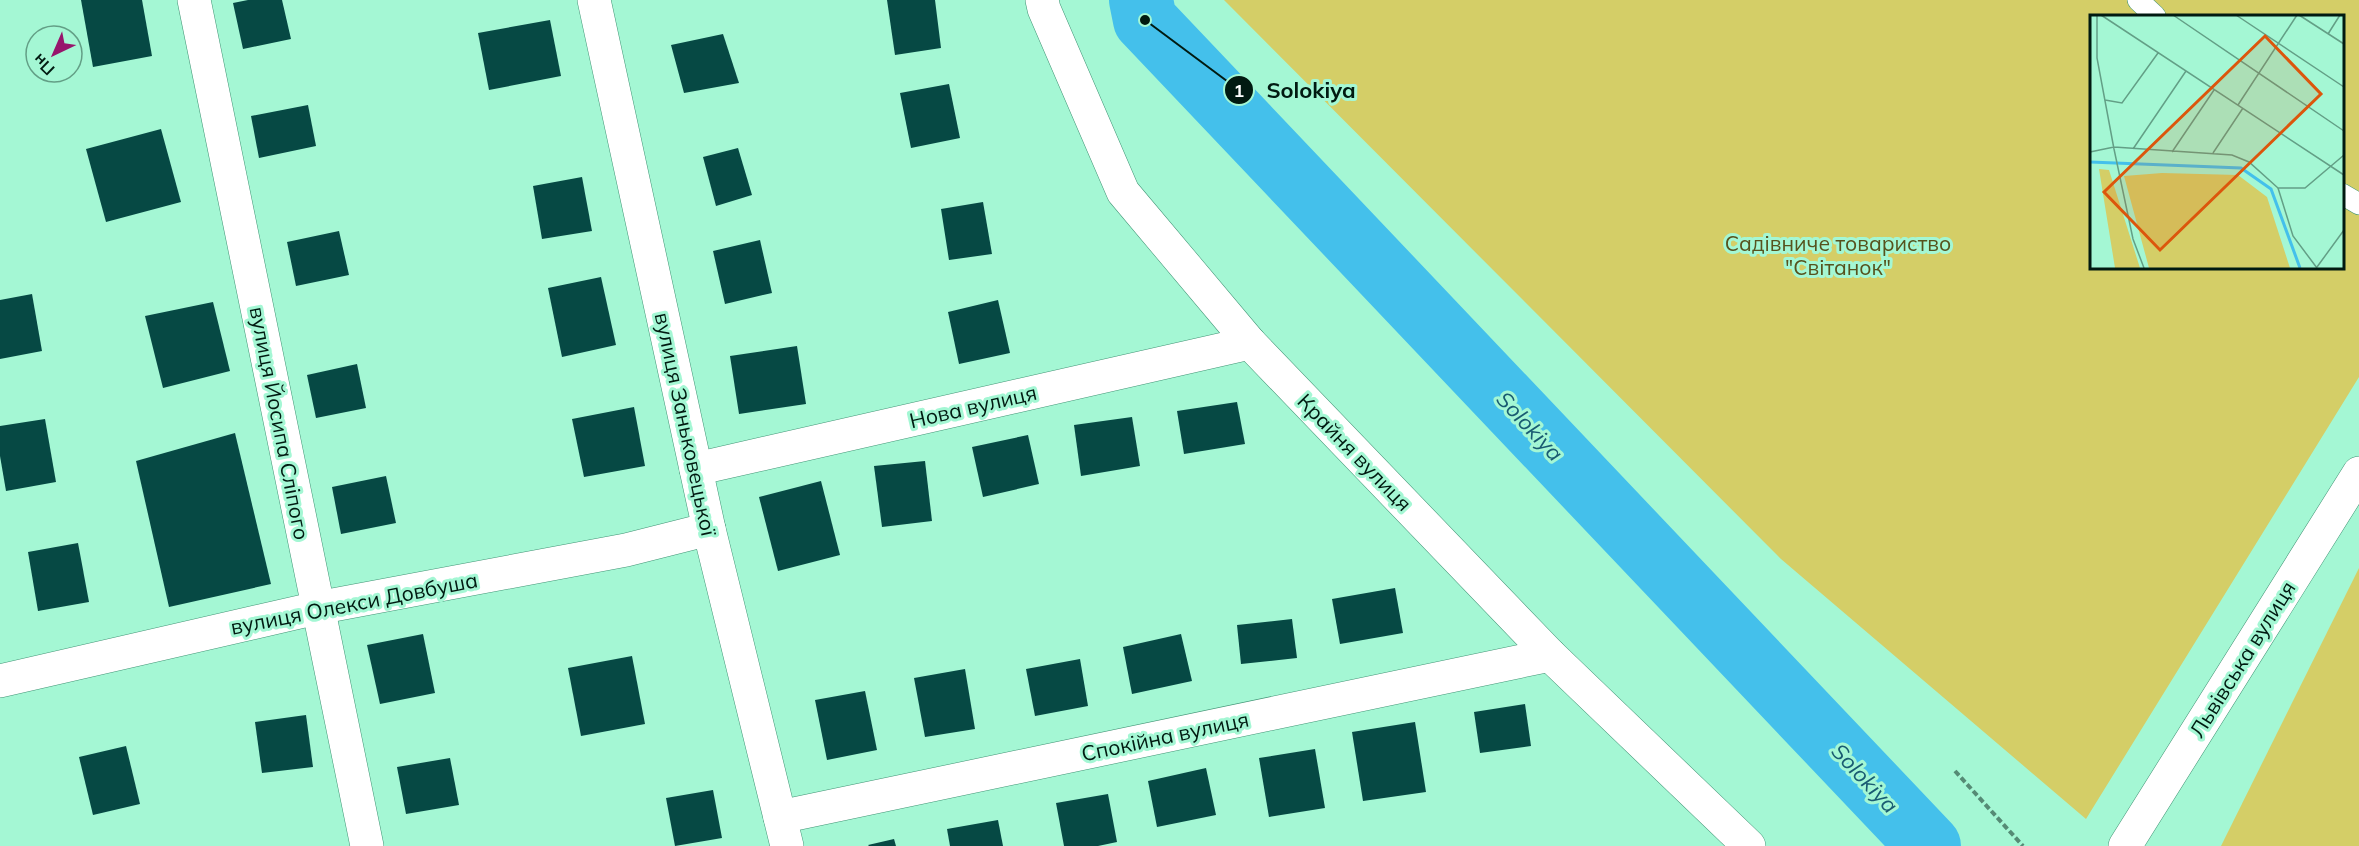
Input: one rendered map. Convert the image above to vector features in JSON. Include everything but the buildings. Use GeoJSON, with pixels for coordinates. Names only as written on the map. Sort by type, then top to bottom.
{"type":"FeatureCollection","features":[{"type":"Feature","properties":{"kind":"street","name":"вулиця Йосипа Сліпого"},"geometry":{"type":"LineString","coordinates":[[194,0],[367,846]]}},
{"type":"Feature","properties":{"kind":"street","name":"вулиця Заньковецької"},"geometry":{"type":"LineString","coordinates":[[594,0],[709,529],[783,832]]}},
{"type":"Feature","properties":{"kind":"street","name":"Крайня вулиця"},"geometry":{"type":"LineString","coordinates":[[1042,0],[1123,192],[1250,343],[1550,655],[1749,846]]}},
{"type":"Feature","properties":{"kind":"street","name":"Нова вулиця"},"geometry":{"type":"LineString","coordinates":[[696,469],[1250,343]]}},
{"type":"Feature","properties":{"kind":"street","name":"Львівська вулиця"},"geometry":{"type":"LineString","coordinates":[[2125,846],[2359,473]]}},
{"type":"Feature","properties":{"kind":"street","name":"вулиця Олекси Довбуша"},"geometry":{"type":"LineString","coordinates":[[0,681],[317,608],[626,550],[709,529]]}},
{"type":"Feature","properties":{"kind":"street","name":"Спокійна вулиця"},"geometry":{"type":"LineString","coordinates":[[783,832],[1550,655]]}},
{"type":"Feature","properties":{"kind":"lane"},"geometry":{"type":"LineString","coordinates":[[2138,0],[2154,15]]}},
{"type":"Feature","properties":{"kind":"lane"},"geometry":{"type":"LineString","coordinates":[[2344,195],[2359,204]]}},
{"type":"Feature","properties":{"kind":"path"},"geometry":{"type":"LineString","coordinates":[[1954,771],[2023,846]]}},
{"type":"Feature","properties":{"kind":"green space","name":"Садівниче товариство \"Світанок\""},"geometry":{"type":"Polygon","coordinates":[[[1224,0],[2359,0],[2359,377],[2086,819],[1781,559],[1224,0]]]}},
{"type":"Feature","properties":{"kind":"green space"},"geometry":{"type":"Polygon","coordinates":[[[2359,568],[2359,846],[2221,846],[2359,568]]]}},
{"type":"Feature","properties":{"kind":"waterway","name":"Solokiya"},"geometry":{"type":"LineString","coordinates":[[1141,0],[1145,20],[1929,846]]}},
{"type":"Feature","properties":{"kind":"place","name":"Solokiya"},"geometry":{"type":"Point","coordinates":[1145,20]}}]}
